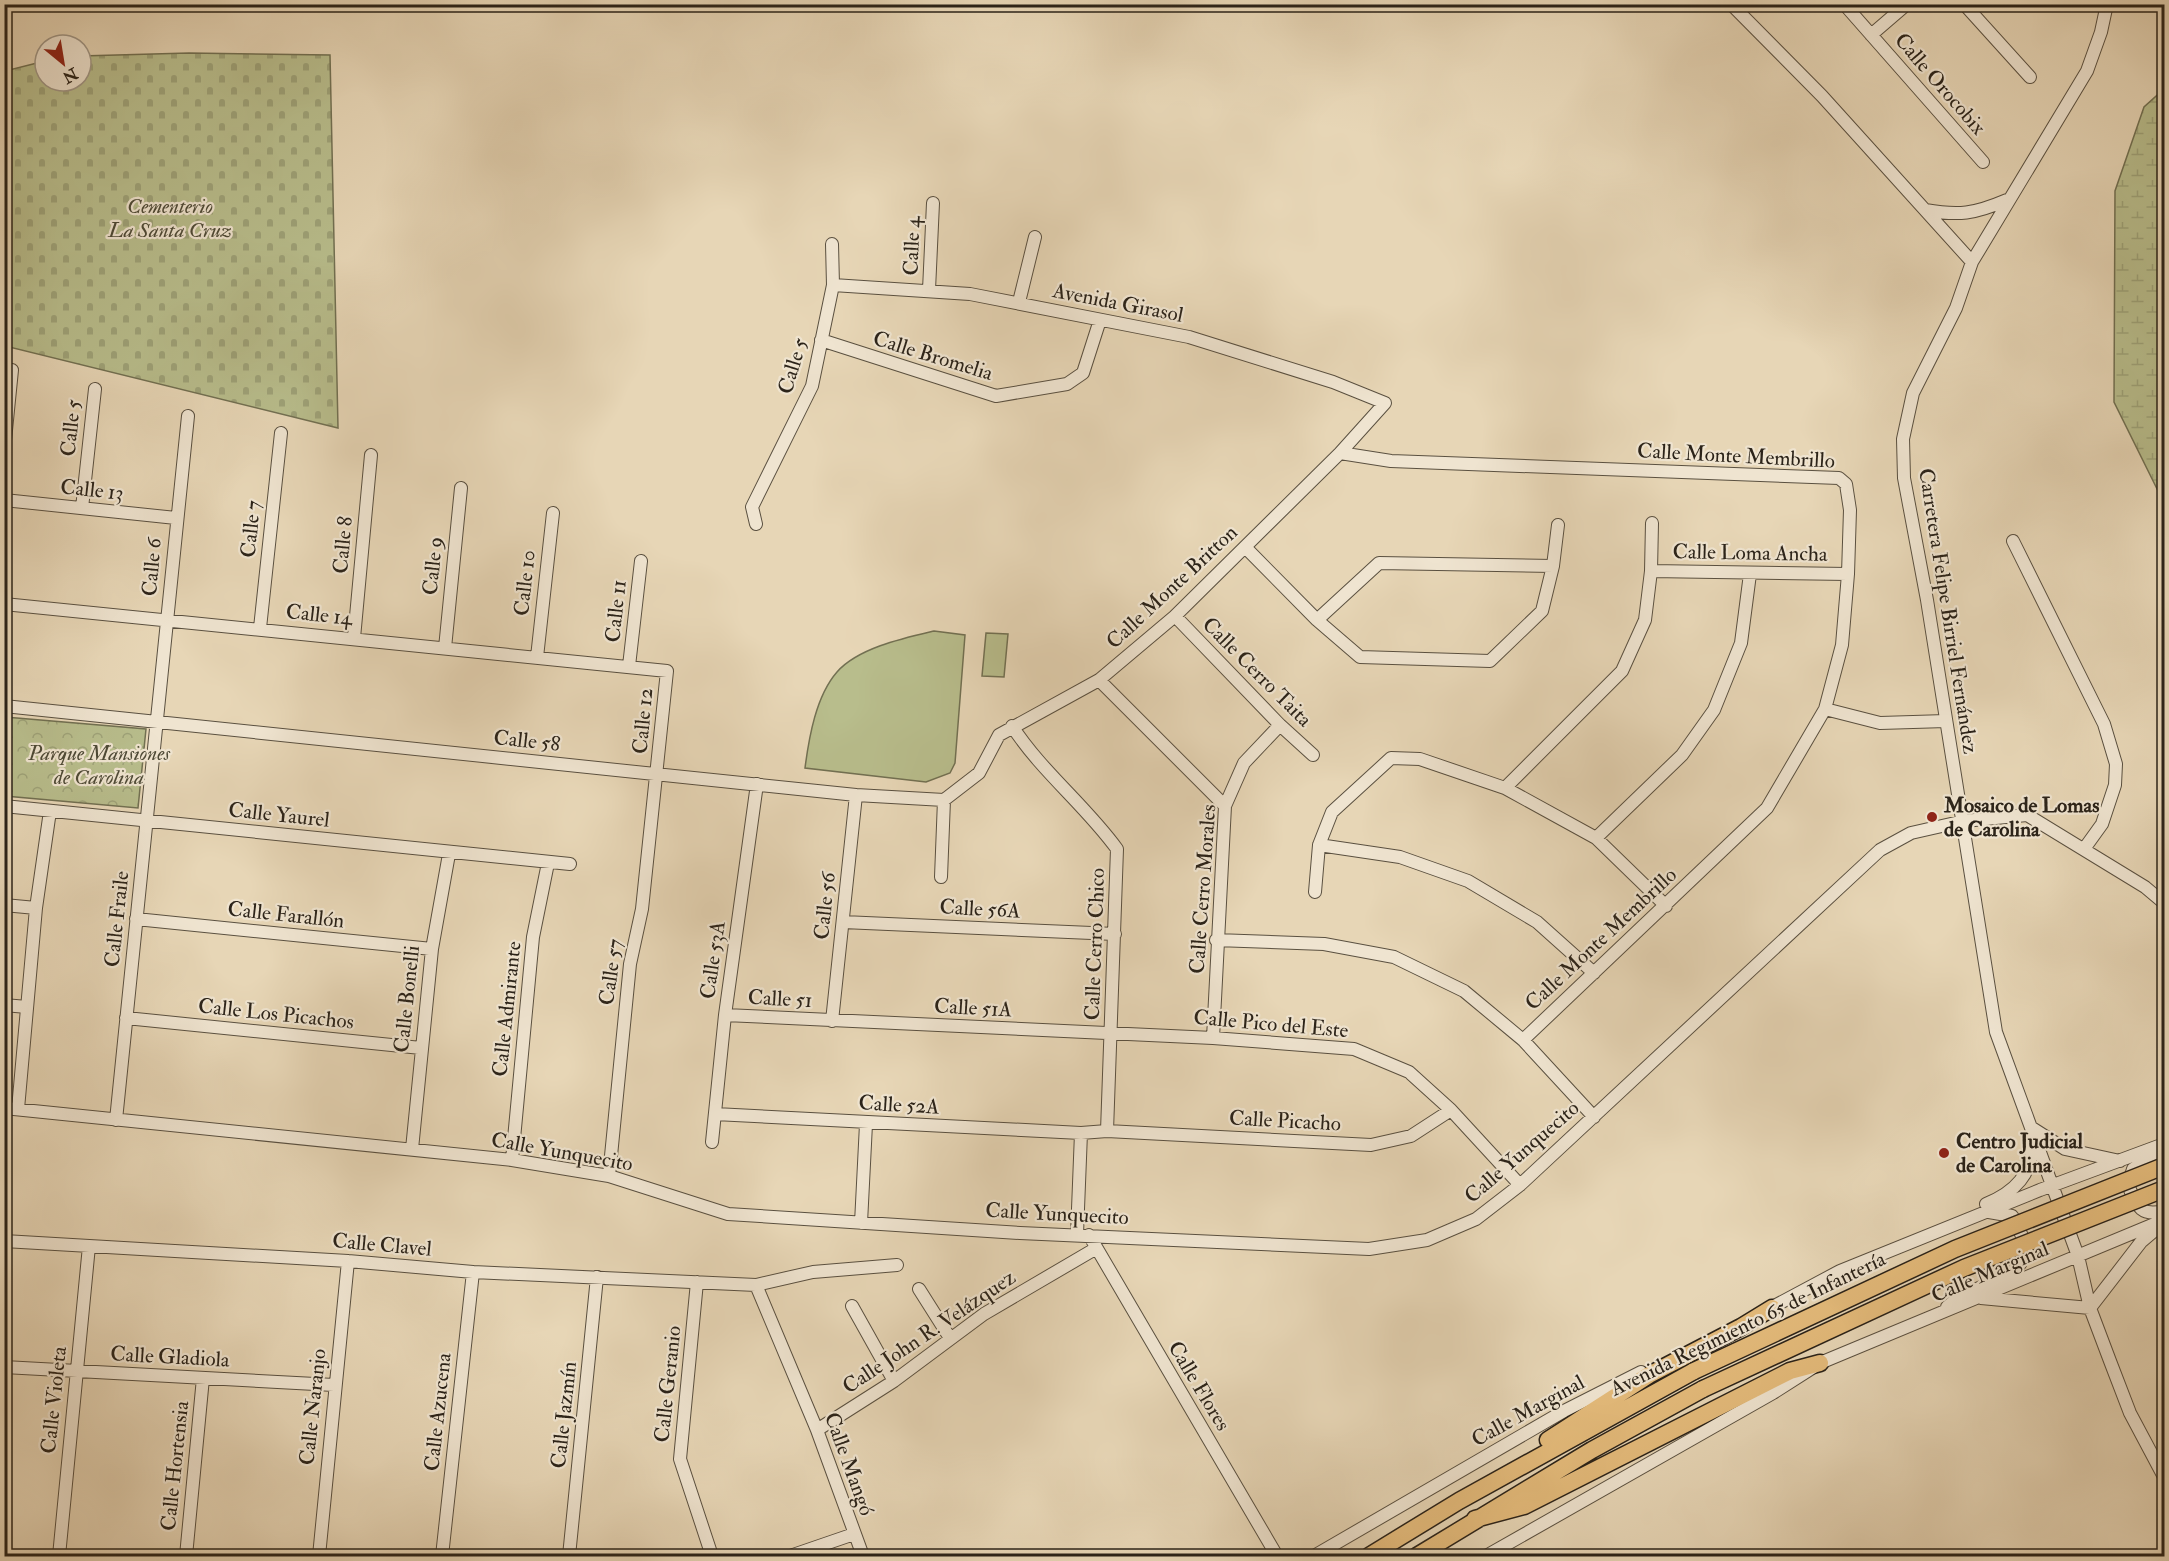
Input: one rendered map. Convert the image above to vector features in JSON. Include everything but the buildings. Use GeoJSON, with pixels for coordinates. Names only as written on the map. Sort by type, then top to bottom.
{"type":"FeatureCollection","features":[{"type":"Feature","properties":{"kind":"main road","name":"Avenida Regimiento 65 de Infantería"},"geometry":{"type":"LineString","coordinates":[[1369,1557],[1459,1501],[1694,1371],[1955,1249],[2164,1166]]}},
{"type":"Feature","properties":{"kind":"main road","name":"Avenida Regimiento 65 de Infantería"},"geometry":{"type":"LineString","coordinates":[[1417,1557],[1592,1450],[1703,1389],[1964,1268],[2164,1189]]}},
{"type":"Feature","properties":{"kind":"main road"},"geometry":{"type":"LineString","coordinates":[[1459,1501],[1649,1375],[1741,1328],[1772,1308]]}},
{"type":"Feature","properties":{"kind":"main road"},"geometry":{"type":"LineString","coordinates":[[1475,1520],[1524,1506],[1790,1371],[1820,1363]]}},
{"type":"Feature","properties":{"kind":"street"},"geometry":{"type":"LineString","coordinates":[[1731,4],[1822,96],[1972,262]]}},
{"type":"Feature","properties":{"kind":"street","name":"Calle Orocobix"},"geometry":{"type":"LineString","coordinates":[[1844,4],[1983,162]]}},
{"type":"Feature","properties":{"kind":"street"},"geometry":{"type":"LineString","coordinates":[[1871,35],[1907,4]]}},
{"type":"Feature","properties":{"kind":"street"},"geometry":{"type":"LineString","coordinates":[[1964,4],[2030,77]]}},
{"type":"Feature","properties":{"kind":"street","name":"Carretera Felipe Birriel Fernández"},"geometry":{"type":"LineString","coordinates":[[2107,4],[2101,32],[2087,71],[2007,200],[1972,262],[1956,308],[1914,393],[1902,439],[1904,478],[1964,821],[1996,1032],[2078,1256],[2090,1308],[2130,1413],[2164,1477]]}},
{"type":"Feature","properties":{"kind":"street"},"geometry":{"type":"LineString","coordinates":[[1924,210],[1956,215],[1981,211],[2007,200]]}},
{"type":"Feature","properties":{"kind":"street","name":"Calle 4"},"geometry":{"type":"LineString","coordinates":[[929,290],[933,203]]}},
{"type":"Feature","properties":{"kind":"street"},"geometry":{"type":"LineString","coordinates":[[1019,302],[1035,237]]}},
{"type":"Feature","properties":{"kind":"street","name":"Calle 5"},"geometry":{"type":"LineString","coordinates":[[756,525],[752,507],[812,386],[833,285],[832,244]]}},
{"type":"Feature","properties":{"kind":"street","name":"Avenida Girasol"},"geometry":{"type":"LineString","coordinates":[[833,285],[970,294],[1189,337],[1333,382],[1385,404]]}},
{"type":"Feature","properties":{"kind":"street","name":"Calle Bromelia"},"geometry":{"type":"LineString","coordinates":[[821,340],[996,396],[1067,384],[1083,373],[1100,320]]}},
{"type":"Feature","properties":{"kind":"street"},"geometry":{"type":"LineString","coordinates":[[4,450],[12,370]]}},
{"type":"Feature","properties":{"kind":"street","name":"Calle 5"},"geometry":{"type":"LineString","coordinates":[[82,508],[95,389]]}},
{"type":"Feature","properties":{"kind":"street","name":"Calle Monte Britton"},"geometry":{"type":"LineString","coordinates":[[1012,726],[1099,680],[1174,616],[1340,453],[1385,404]]}},
{"type":"Feature","properties":{"kind":"street","name":"Calle 6"},"geometry":{"type":"LineString","coordinates":[[156,722],[188,416]]}},
{"type":"Feature","properties":{"kind":"street","name":"Calle 7"},"geometry":{"type":"LineString","coordinates":[[260,628],[281,433]]}},
{"type":"Feature","properties":{"kind":"street","name":"Calle Monte Membrillo"},"geometry":{"type":"LineString","coordinates":[[1340,453],[1391,461],[1839,478],[1846,484],[1850,510],[1842,645],[1825,709],[1767,807],[1666,906],[1523,1040]]}},
{"type":"Feature","properties":{"kind":"street","name":"Calle 8"},"geometry":{"type":"LineString","coordinates":[[354,638],[371,455]]}},
{"type":"Feature","properties":{"kind":"street","name":"Calle 9"},"geometry":{"type":"LineString","coordinates":[[445,648],[461,488]]}},
{"type":"Feature","properties":{"kind":"street","name":"Calle 13"},"geometry":{"type":"LineString","coordinates":[[4,500],[176,518]]}},
{"type":"Feature","properties":{"kind":"street","name":"Calle 10"},"geometry":{"type":"LineString","coordinates":[[537,657],[553,513]]}},
{"type":"Feature","properties":{"kind":"street"},"geometry":{"type":"LineString","coordinates":[[1505,788],[1622,671],[1645,620],[1651,571],[1653,523]]}},
{"type":"Feature","properties":{"kind":"street"},"geometry":{"type":"LineString","coordinates":[[1245,547],[1317,620],[1360,657],[1490,661],[1542,611],[1553,566],[1558,525]]}},
{"type":"Feature","properties":{"kind":"street"},"geometry":{"type":"LineString","coordinates":[[2013,541],[2104,724],[2116,764],[2115,785],[2102,824],[2084,849]]}},
{"type":"Feature","properties":{"kind":"street","name":"Calle 11"},"geometry":{"type":"LineString","coordinates":[[629,666],[641,561]]}},
{"type":"Feature","properties":{"kind":"street"},"geometry":{"type":"LineString","coordinates":[[1317,620],[1379,563],[1553,566]]}},
{"type":"Feature","properties":{"kind":"street","name":"Calle Loma Ancha"},"geometry":{"type":"LineString","coordinates":[[1651,571],[1848,574]]}},
{"type":"Feature","properties":{"kind":"street"},"geometry":{"type":"LineString","coordinates":[[1596,838],[1682,756],[1714,711],[1742,643],[1750,574]]}},
{"type":"Feature","properties":{"kind":"street","name":"Calle 14"},"geometry":{"type":"LineString","coordinates":[[4,604],[166,621],[260,628],[629,666],[667,672]]}},
{"type":"Feature","properties":{"kind":"street","name":"Calle Cerro Taita"},"geometry":{"type":"LineString","coordinates":[[1174,616],[1280,725],[1313,754]]}},
{"type":"Feature","properties":{"kind":"street","name":"Calle 12"},"geometry":{"type":"LineString","coordinates":[[658,775],[667,672]]}},
{"type":"Feature","properties":{"kind":"street"},"geometry":{"type":"LineString","coordinates":[[1099,680],[1225,806]]}},
{"type":"Feature","properties":{"kind":"street","name":"Calle 58"},"geometry":{"type":"LineString","coordinates":[[4,706],[856,795],[944,800]]}},
{"type":"Feature","properties":{"kind":"street"},"geometry":{"type":"LineString","coordinates":[[1825,709],[1880,723],[1946,721]]}},
{"type":"Feature","properties":{"kind":"street","name":"Calle Fraile"},"geometry":{"type":"LineString","coordinates":[[116,1120],[156,722]]}},
{"type":"Feature","properties":{"kind":"street","name":"Calle Cerro Morales"},"geometry":{"type":"LineString","coordinates":[[1213,1038],[1216,940],[1225,806],[1244,763],[1280,725]]}},
{"type":"Feature","properties":{"kind":"street"},"geometry":{"type":"LineString","coordinates":[[941,877],[944,800],[979,773],[999,735],[1012,726]]}},
{"type":"Feature","properties":{"kind":"street","name":"Calle Cerro Chico"},"geometry":{"type":"LineString","coordinates":[[1012,726],[1030,754],[1096,820],[1117,849],[1107,1131]]}},
{"type":"Feature","properties":{"kind":"street"},"geometry":{"type":"LineString","coordinates":[[1315,892],[1319,844],[1332,812],[1391,758],[1420,759],[1505,788],[1596,838],[1666,906]]}},
{"type":"Feature","properties":{"kind":"street","name":"Calle 57"},"geometry":{"type":"LineString","coordinates":[[609,1176],[630,964],[642,909],[658,775]]}},
{"type":"Feature","properties":{"kind":"street","name":"Calle 53A"},"geometry":{"type":"LineString","coordinates":[[712,1142],[725,1015],[757,784]]}},
{"type":"Feature","properties":{"kind":"street","name":"Calle 56"},"geometry":{"type":"LineString","coordinates":[[832,1021],[856,795]]}},
{"type":"Feature","properties":{"kind":"street","name":"Calle Yaurel"},"geometry":{"type":"LineString","coordinates":[[4,806],[449,854],[570,864]]}},
{"type":"Feature","properties":{"kind":"street"},"geometry":{"type":"LineString","coordinates":[[18,1109],[36,908],[50,811]]}},
{"type":"Feature","properties":{"kind":"street","name":"Calle Yunquecito"},"geometry":{"type":"LineString","coordinates":[[4,1108],[512,1160],[609,1176],[728,1214],[1370,1249],[1427,1240],[1476,1219],[1520,1185],[1880,850],[1911,833],[1964,821],[2027,815],[2145,887],[2164,903]]}},
{"type":"Feature","properties":{"kind":"street"},"geometry":{"type":"LineString","coordinates":[[1319,844],[1400,856],[1468,881],[1537,922],[1594,973]]}},
{"type":"Feature","properties":{"kind":"street","name":"Calle Bonelli"},"geometry":{"type":"LineString","coordinates":[[412,1149],[432,949],[449,854]]}},
{"type":"Feature","properties":{"kind":"street","name":"Calle Admirante"},"geometry":{"type":"LineString","coordinates":[[512,1160],[533,937],[548,863]]}},
{"type":"Feature","properties":{"kind":"street"},"geometry":{"type":"LineString","coordinates":[[4,906],[36,908]]}},
{"type":"Feature","properties":{"kind":"street","name":"Calle Farallón"},"geometry":{"type":"LineString","coordinates":[[136,919],[432,949]]}},
{"type":"Feature","properties":{"kind":"street","name":"Calle 56A"},"geometry":{"type":"LineString","coordinates":[[843,922],[1115,934]]}},
{"type":"Feature","properties":{"kind":"street"},"geometry":{"type":"LineString","coordinates":[[1216,940],[1324,944],[1394,957],[1464,991],[1523,1040],[1594,1117]]}},
{"type":"Feature","properties":{"kind":"street"},"geometry":{"type":"LineString","coordinates":[[4,1005],[27,1007]]}},
{"type":"Feature","properties":{"kind":"street","name":"Calle 51"},"geometry":{"type":"LineString","coordinates":[[725,1015],[832,1021]]}},
{"type":"Feature","properties":{"kind":"street","name":"Calle Los Picachos"},"geometry":{"type":"LineString","coordinates":[[126,1018],[421,1048]]}},
{"type":"Feature","properties":{"kind":"street","name":"Calle 51A"},"geometry":{"type":"LineString","coordinates":[[832,1021],[1112,1033]]}},
{"type":"Feature","properties":{"kind":"street","name":"Calle Pico del Este"},"geometry":{"type":"LineString","coordinates":[[1112,1033],[1354,1049],[1409,1072],[1451,1110],[1520,1185]]}},
{"type":"Feature","properties":{"kind":"street","name":"Calle Picacho"},"geometry":{"type":"LineString","coordinates":[[1081,1134],[1107,1131],[1371,1145],[1411,1136],[1451,1110]]}},
{"type":"Feature","properties":{"kind":"street","name":"Calle 52A"},"geometry":{"type":"LineString","coordinates":[[715,1114],[1081,1134]]}},
{"type":"Feature","properties":{"kind":"street"},"geometry":{"type":"LineString","coordinates":[[861,1223],[866,1124]]}},
{"type":"Feature","properties":{"kind":"street"},"geometry":{"type":"LineString","coordinates":[[2032,1128],[2065,1149],[2122,1162]]}},
{"type":"Feature","properties":{"kind":"street"},"geometry":{"type":"LineString","coordinates":[[1926,1236],[1940,1223],[1998,1199],[2024,1176],[2031,1166],[2032,1128]]}},
{"type":"Feature","properties":{"kind":"street"},"geometry":{"type":"LineString","coordinates":[[1081,1134],[1083,1235]]}},
{"type":"Feature","properties":{"kind":"street","name":"Calle Marginal"},"geometry":{"type":"LineString","coordinates":[[1314,1557],[1564,1411],[1772,1308],[1840,1271],[2164,1144]]}},
{"type":"Feature","properties":{"kind":"street"},"geometry":{"type":"LineString","coordinates":[[2164,1152],[2133,1169],[2128,1185],[2142,1210],[2150,1214],[2164,1211]]}},
{"type":"Feature","properties":{"kind":"street"},"geometry":{"type":"LineString","coordinates":[[1937,1316],[1960,1295],[2016,1271],[2023,1263],[2022,1237],[2012,1216],[1986,1212]]}},
{"type":"Feature","properties":{"kind":"street"},"geometry":{"type":"LineString","coordinates":[[1977,1298],[2090,1308],[2140,1242],[2164,1221]]}},
{"type":"Feature","properties":{"kind":"street","name":"Calle Marginal"},"geometry":{"type":"LineString","coordinates":[[1486,1557],[1773,1393],[1820,1363],[2164,1221]]}},
{"type":"Feature","properties":{"kind":"street","name":"Calle Flores"},"geometry":{"type":"LineString","coordinates":[[1083,1235],[1095,1249],[1277,1557]]}},
{"type":"Feature","properties":{"kind":"street","name":"Calle Clavel"},"geometry":{"type":"LineString","coordinates":[[4,1241],[348,1261],[473,1272],[756,1285],[813,1272],[897,1266]]}},
{"type":"Feature","properties":{"kind":"street","name":"Calle Violeta"},"geometry":{"type":"LineString","coordinates":[[59,1557],[90,1246]]}},
{"type":"Feature","properties":{"kind":"street","name":"Calle John R. Velázquez"},"geometry":{"type":"LineString","coordinates":[[817,1430],[894,1381],[984,1314],[1095,1249]]}},
{"type":"Feature","properties":{"kind":"street","name":"Calle Naranjo"},"geometry":{"type":"LineString","coordinates":[[319,1557],[334,1385],[348,1261]]}},
{"type":"Feature","properties":{"kind":"street","name":"Calle Azucena"},"geometry":{"type":"LineString","coordinates":[[442,1557],[473,1272]]}},
{"type":"Feature","properties":{"kind":"street","name":"Calle Jazmín"},"geometry":{"type":"LineString","coordinates":[[569,1557],[597,1277]]}},
{"type":"Feature","properties":{"kind":"street","name":"Calle Geranio"},"geometry":{"type":"LineString","coordinates":[[697,1282],[680,1459],[712,1557]]}},
{"type":"Feature","properties":{"kind":"street","name":"Calle Mangó"},"geometry":{"type":"LineString","coordinates":[[756,1285],[817,1430],[863,1557]]}},
{"type":"Feature","properties":{"kind":"street"},"geometry":{"type":"LineString","coordinates":[[919,1289],[951,1338]]}},
{"type":"Feature","properties":{"kind":"street"},"geometry":{"type":"LineString","coordinates":[[852,1306],[894,1381]]}},
{"type":"Feature","properties":{"kind":"street","name":"Calle Gladiola"},"geometry":{"type":"LineString","coordinates":[[4,1367],[334,1385]]}},
{"type":"Feature","properties":{"kind":"street","name":"Calle Hortensia"},"geometry":{"type":"LineString","coordinates":[[186,1557],[203,1378]]}},
{"type":"Feature","properties":{"kind":"street"},"geometry":{"type":"LineString","coordinates":[[790,1557],[855,1534]]}},
{"type":"Feature","properties":{"kind":"green space","name":"Cementerio La Santa Cruz"},"geometry":{"type":"Polygon","coordinates":[[[189,53],[330,55],[338,428],[5,346],[5,71],[33,64],[33,93],[93,93],[93,56],[189,53]]]}},
{"type":"Feature","properties":{"kind":"green space"},"geometry":{"type":"Polygon","coordinates":[[[2164,89],[2164,503],[2114,402],[2115,191],[2144,107],[2164,89]]]}},
{"type":"Feature","properties":{"kind":"green space"},"geometry":{"type":"Polygon","coordinates":[[[934,631],[965,635],[955,763],[950,773],[926,782],[805,768],[811,730],[819,705],[837,672],[857,656],[869,650],[934,631]]]}},
{"type":"Feature","properties":{"kind":"green space"},"geometry":{"type":"Polygon","coordinates":[[[986,633],[1008,634],[1004,677],[982,676],[986,633]]]}},
{"type":"Feature","properties":{"kind":"green space","name":"Parque Mansiones de Carolina"},"geometry":{"type":"Polygon","coordinates":[[[5,717],[146,729],[138,808],[5,796],[5,717]]]}},
{"type":"Feature","properties":{"kind":"place","name":"Mosaico de Lomas de Carolina"},"geometry":{"type":"Point","coordinates":[1932,817]}},
{"type":"Feature","properties":{"kind":"place","name":"Centro Judicial de Carolina"},"geometry":{"type":"Point","coordinates":[1944,1153]}}]}
